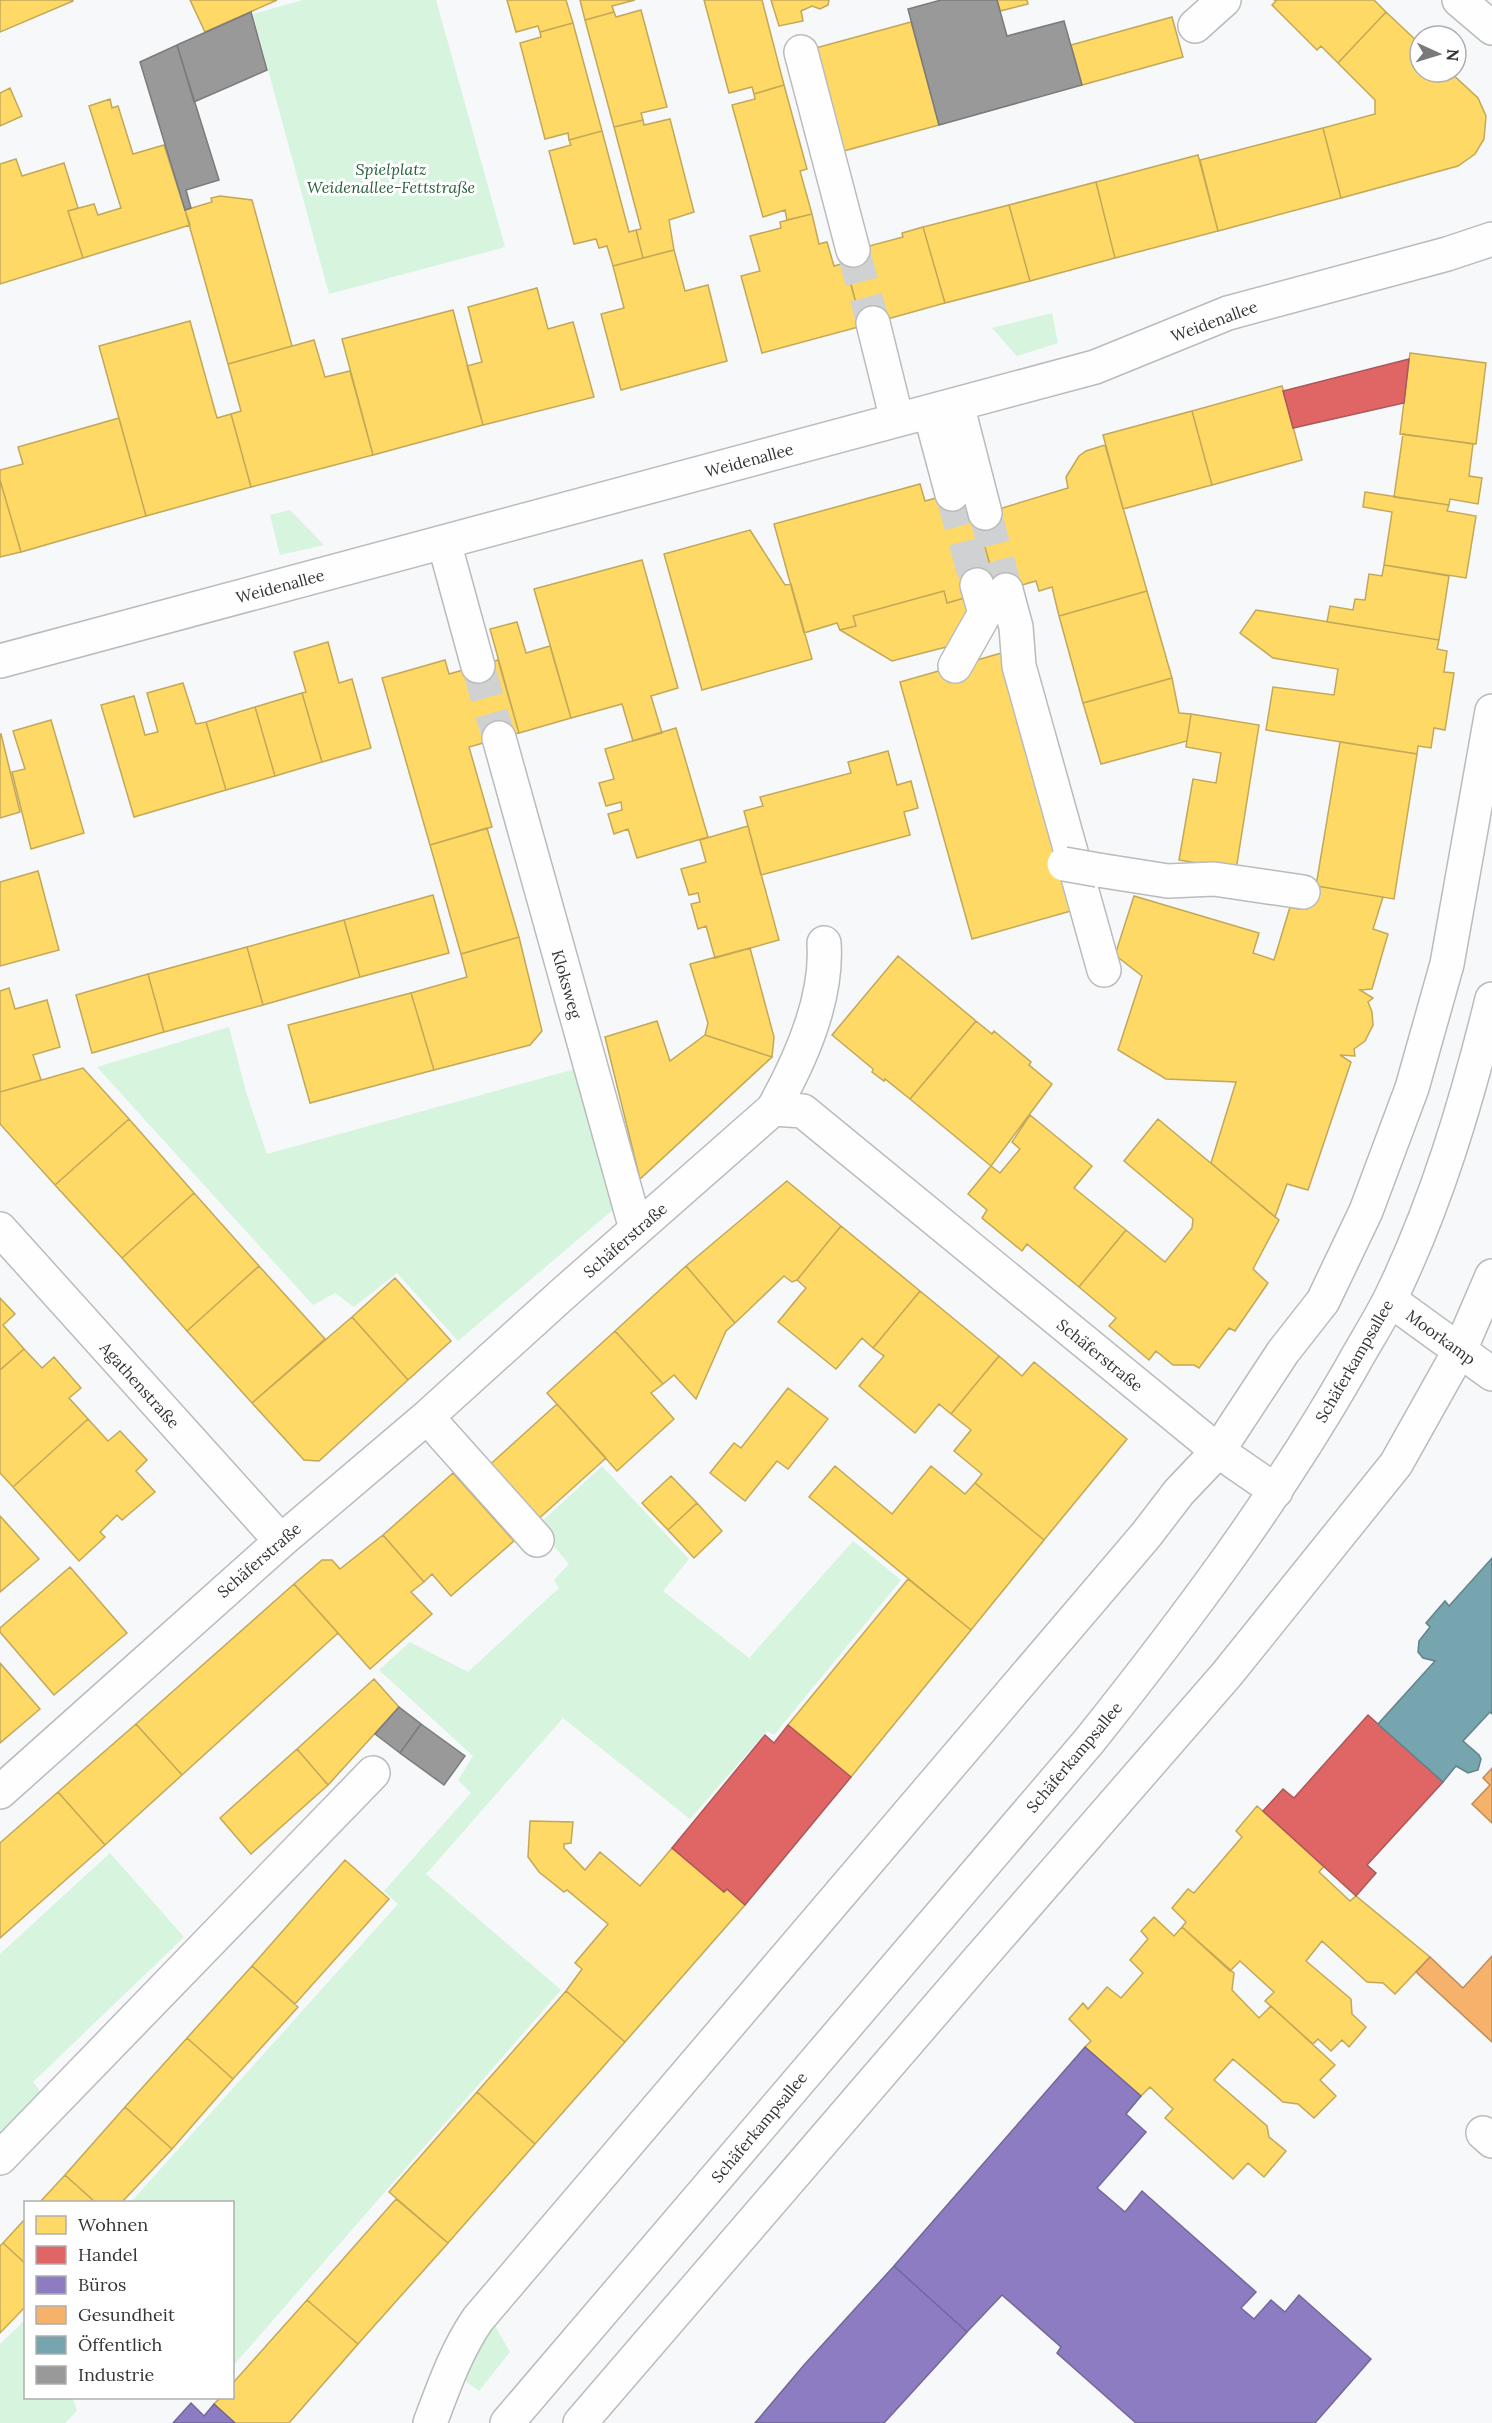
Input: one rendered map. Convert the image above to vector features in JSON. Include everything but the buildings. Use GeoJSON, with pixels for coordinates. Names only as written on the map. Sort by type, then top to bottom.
{"type":"FeatureCollection","features":[{"type":"Feature","properties":{"kind":"street"},"geometry":{"type":"LineString","coordinates":[[1195,26],[1224,0]]}},
{"type":"Feature","properties":{"kind":"street"},"geometry":{"type":"LineString","coordinates":[[1459,0],[1492,28]]}},
{"type":"Feature","properties":{"kind":"street"},"geometry":{"type":"LineString","coordinates":[[801,52],[853,250]]}},
{"type":"Feature","properties":{"kind":"street","name":"Weidenallee"},"geometry":{"type":"LineString","coordinates":[[0,661],[1095,367],[1228,313],[1447,254],[1492,239]]}},
{"type":"Feature","properties":{"kind":"street"},"geometry":{"type":"LineString","coordinates":[[873,323],[897,420]]}},
{"type":"Feature","properties":{"kind":"street"},"geometry":{"type":"LineString","coordinates":[[943,408],[952,494]]}},
{"type":"Feature","properties":{"kind":"street"},"geometry":{"type":"LineString","coordinates":[[943,408],[985,513]]}},
{"type":"Feature","properties":{"kind":"street"},"geometry":{"type":"LineString","coordinates":[[444,542],[478,666]]}},
{"type":"Feature","properties":{"kind":"street"},"geometry":{"type":"LineString","coordinates":[[955,666],[985,613],[992,587],[1016,627],[1019,666],[1104,970]]}},
{"type":"Feature","properties":{"kind":"street"},"geometry":{"type":"LineString","coordinates":[[430,2423],[452,2364],[478,2319],[1138,1544],[1179,1492],[1218,1451],[1283,1352],[1323,1301],[1366,1211],[1392,1145],[1430,1029],[1447,964],[1492,711]]}},
{"type":"Feature","properties":{"kind":"street","name":"Kloksweg"},"geometry":{"type":"LineString","coordinates":[[499,738],[636,1230]]}},
{"type":"Feature","properties":{"kind":"street"},"geometry":{"type":"LineString","coordinates":[[1064,864],[1168,881],[1214,879],[1303,892]]}},
{"type":"Feature","properties":{"kind":"street"},"geometry":{"type":"LineString","coordinates":[[773,1110],[792,1076],[814,1016],[825,964],[824,943]]}},
{"type":"Feature","properties":{"kind":"street","name":"Schäferkampsallee"},"geometry":{"type":"LineString","coordinates":[[507,2423],[1090,1740],[1172,1636],[1276,1491],[1321,1421],[1390,1300],[1436,1187],[1463,1105],[1492,999]]}},
{"type":"Feature","properties":{"kind":"street","name":"Schäferstraße"},"geometry":{"type":"LineString","coordinates":[[0,1792],[280,1540],[427,1417],[773,1110],[803,1111],[1218,1451],[1276,1491]]}},
{"type":"Feature","properties":{"kind":"street","name":"Agathenstraße"},"geometry":{"type":"LineString","coordinates":[[0,1229],[280,1540]]}},
{"type":"Feature","properties":{"kind":"street"},"geometry":{"type":"LineString","coordinates":[[580,2423],[1227,1674],[1396,1464],[1460,1350],[1492,1276]]}},
{"type":"Feature","properties":{"kind":"street","name":"Moorkamp"},"geometry":{"type":"LineString","coordinates":[[1390,1300],[1492,1374]]}},
{"type":"Feature","properties":{"kind":"street"},"geometry":{"type":"LineString","coordinates":[[427,1417],[537,1540]]}},
{"type":"Feature","properties":{"kind":"street"},"geometry":{"type":"LineString","coordinates":[[0,2158],[374,1773]]}},
{"type":"Feature","properties":{"kind":"green space","name":"Spielplatz Weidenallee-Fettstraße"},"geometry":{"type":"Polygon","coordinates":[[[303,0],[436,0],[505,247],[329,294],[253,14],[303,0]]]}},
{"type":"Feature","properties":{"kind":"green space"},"geometry":{"type":"Polygon","coordinates":[[[1052,313],[1058,343],[1017,356],[992,328],[1052,313]]]}},
{"type":"Feature","properties":{"kind":"green space"},"geometry":{"type":"Polygon","coordinates":[[[290,510],[324,545],[280,555],[270,515],[290,510]]]}},
{"type":"Feature","properties":{"kind":"green space"},"geometry":{"type":"Polygon","coordinates":[[[229,1027],[247,1095],[267,1154],[579,1068],[621,1203],[458,1341],[397,1273],[354,1307],[335,1293],[313,1305],[97,1067],[229,1027]]]}},
{"type":"Feature","properties":{"kind":"green space"},"geometry":{"type":"Polygon","coordinates":[[[602,1466],[689,1559],[663,1591],[749,1658],[853,1541],[901,1580],[774,1735],[767,1731],[690,1819],[563,1718],[426,1874],[561,1990],[234,2365],[234,2201],[132,2201],[398,1904],[384,1891],[471,1793],[458,1780],[473,1756],[379,1670],[410,1642],[468,1672],[559,1588],[554,1580],[569,1564],[537,1526],[602,1466]]]}},
{"type":"Feature","properties":{"kind":"green space"},"geometry":{"type":"Polygon","coordinates":[[[110,1853],[184,1937],[33,2082],[46,2099],[0,2141],[0,1954],[110,1853]]]}},
{"type":"Feature","properties":{"kind":"green space"},"geometry":{"type":"Polygon","coordinates":[[[24,2321],[24,2399],[73,2399],[77,2411],[65,2423],[0,2423],[0,2344],[24,2321]]]}},
{"type":"Feature","properties":{"kind":"green space"},"geometry":{"type":"Polygon","coordinates":[[[492,2321],[510,2352],[479,2391],[465,2381],[475,2350],[492,2321]]]}},
{"type":"Feature","properties":{"kind":"tunnel"},"geometry":{"type":"LineString","coordinates":[[853,250],[873,323]]}},
{"type":"Feature","properties":{"kind":"tunnel"},"geometry":{"type":"LineString","coordinates":[[952,494],[977,585]]}},
{"type":"Feature","properties":{"kind":"tunnel"},"geometry":{"type":"LineString","coordinates":[[985,513],[1006,590]]}},
{"type":"Feature","properties":{"kind":"tunnel"},"geometry":{"type":"LineString","coordinates":[[478,666],[499,738]]}}]}
